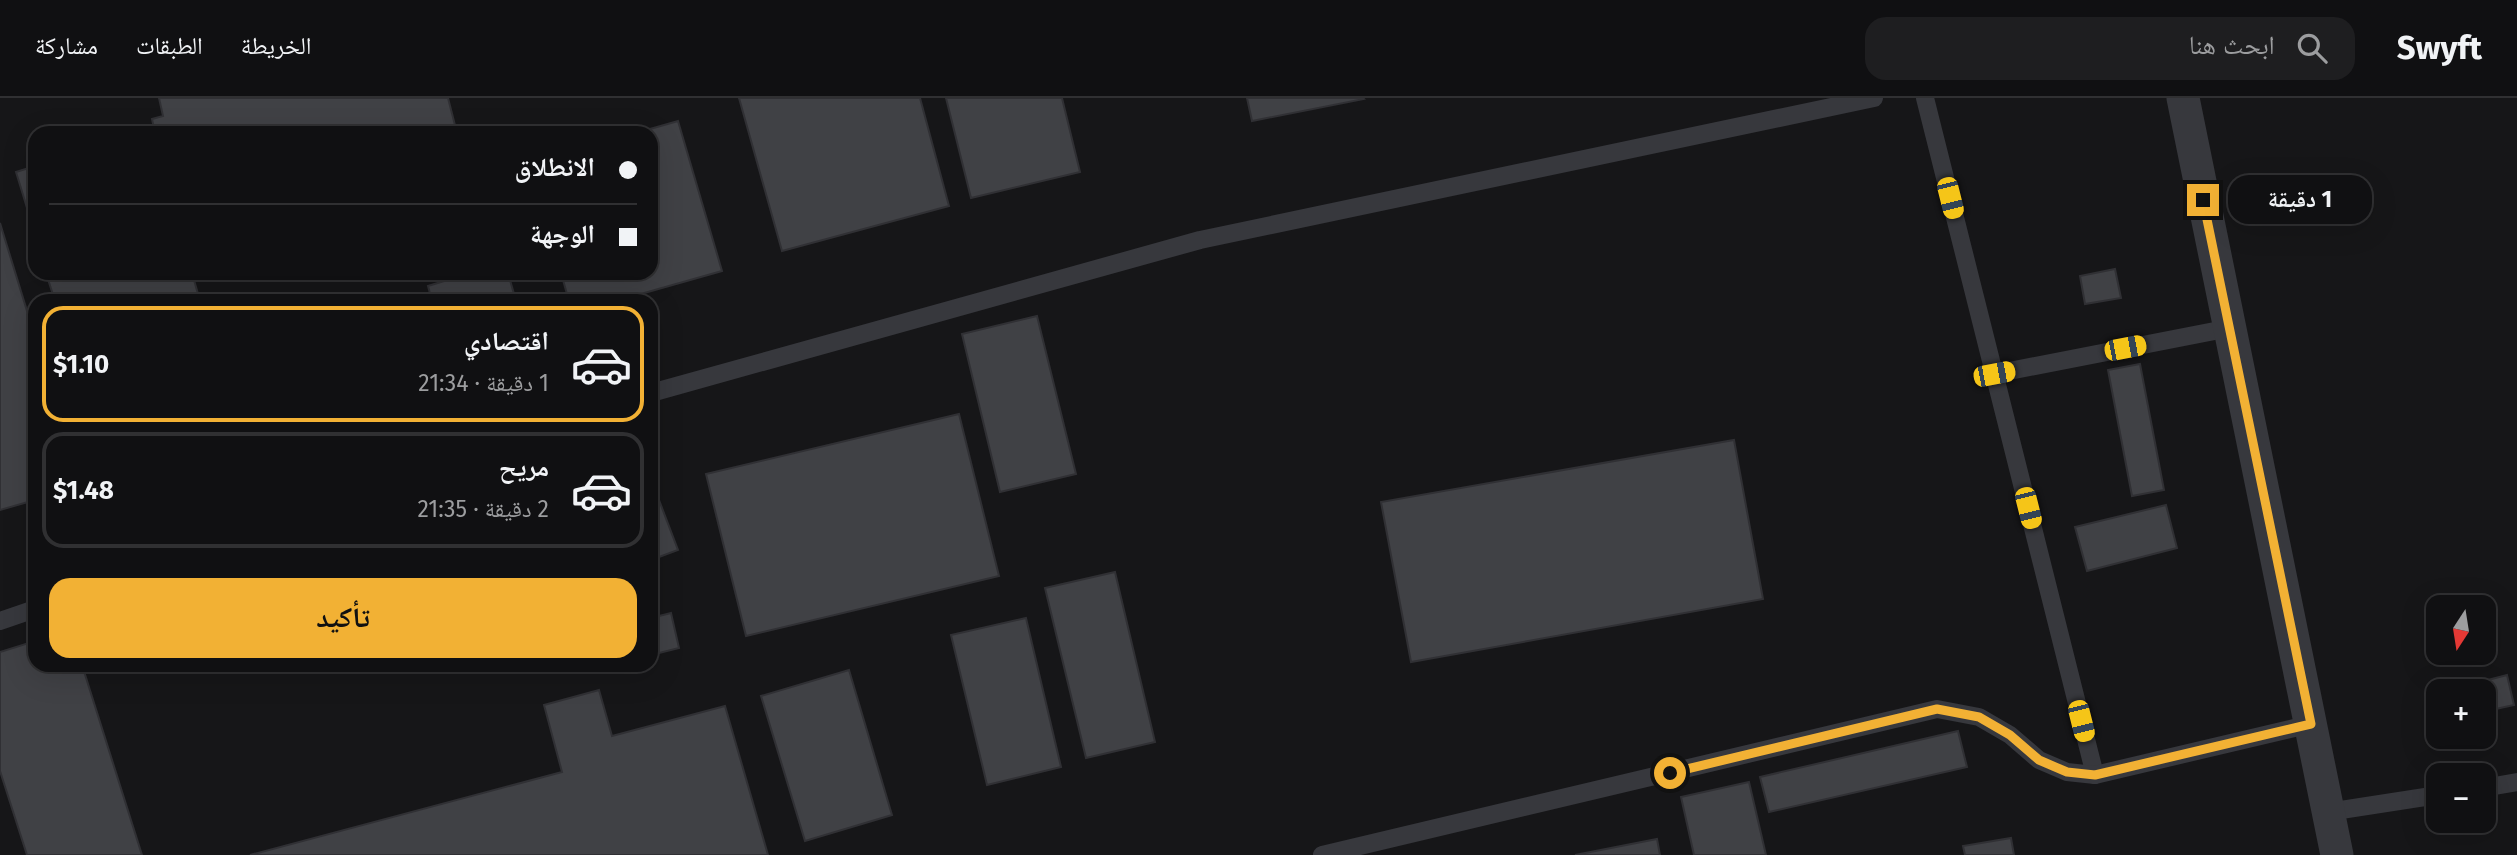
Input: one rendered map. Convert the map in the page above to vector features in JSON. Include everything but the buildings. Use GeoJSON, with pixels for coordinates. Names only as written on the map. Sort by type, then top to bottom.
{"type":"FeatureCollection","features":[{"type":"Feature","properties":{"kind":"street"},"geometry":{"type":"LineString","coordinates":[[2183,98],[2337,855]]}},
{"type":"Feature","properties":{"kind":"lane"},"geometry":{"type":"LineString","coordinates":[[658,391],[1200,240],[1874,98]]}},
{"type":"Feature","properties":{"kind":"lane"},"geometry":{"type":"LineString","coordinates":[[1925,98],[2095,775]]}},
{"type":"Feature","properties":{"kind":"lane"},"geometry":{"type":"LineString","coordinates":[[1994,374],[2230,328]]}},
{"type":"Feature","properties":{"kind":"lane"},"geometry":{"type":"LineString","coordinates":[[0,621],[28,611]]}},
{"type":"Feature","properties":{"kind":"lane"},"geometry":{"type":"LineString","coordinates":[[1322,855],[1937,709],[1979,717],[2010,735],[2039,760],[2067,772],[2095,775],[2311,724]]}},
{"type":"Feature","properties":{"kind":"lane"},"geometry":{"type":"LineString","coordinates":[[2496,786],[2517,782]]}},
{"type":"Feature","properties":{"kind":"lane"},"geometry":{"type":"LineString","coordinates":[[2329,812],[2426,797]]}},
{"type":"Feature","properties":{"kind":"route"},"geometry":{"type":"LineString","coordinates":[[1670,773],[1937,709],[1979,717],[2010,735],[2039,760],[2067,772],[2095,775],[2311,724],[2203,200]]}}]}
